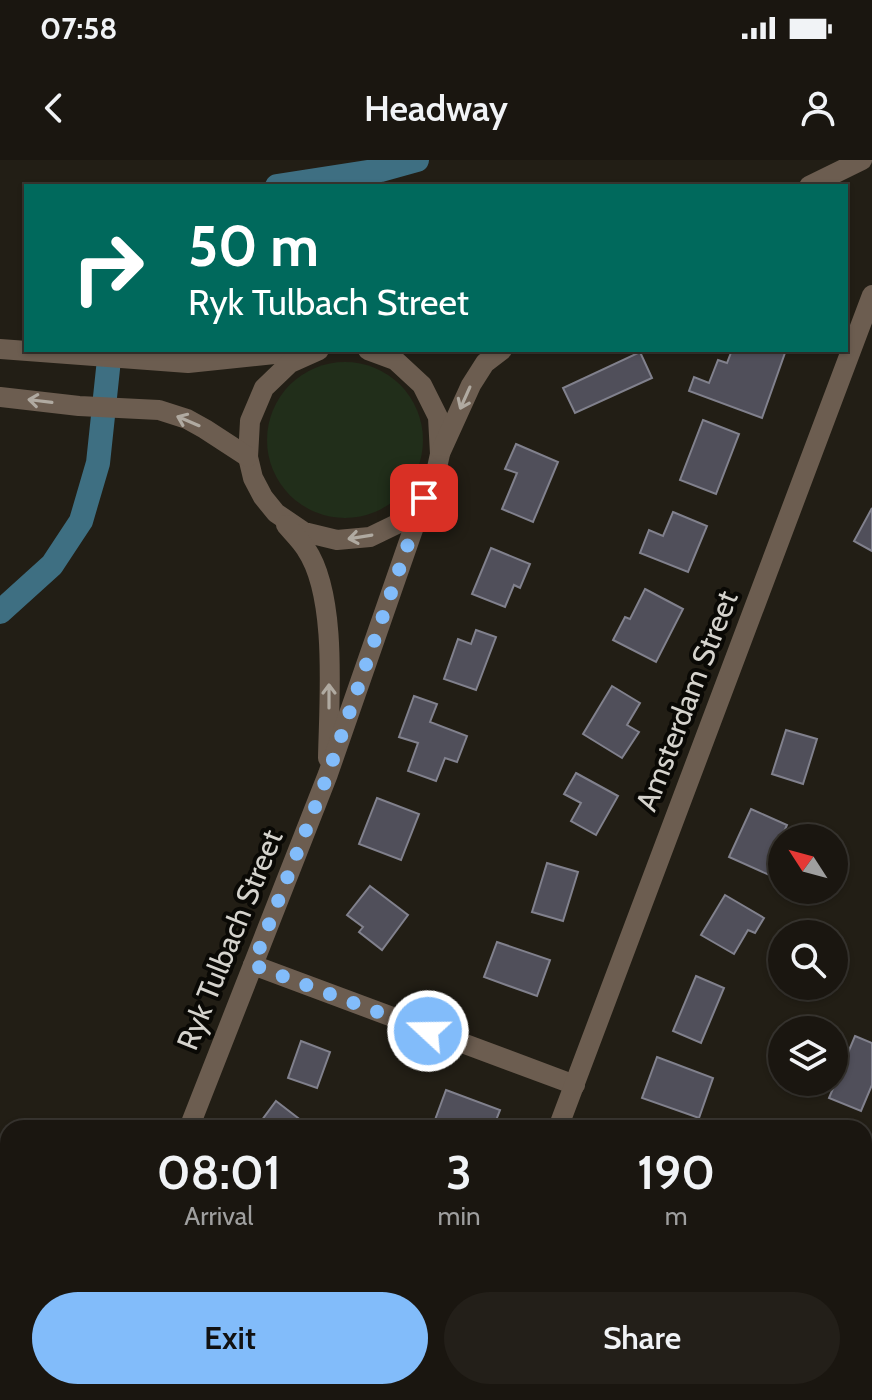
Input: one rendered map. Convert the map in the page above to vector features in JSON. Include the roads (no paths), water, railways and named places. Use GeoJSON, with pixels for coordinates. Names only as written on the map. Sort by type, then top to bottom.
{"type":"FeatureCollection","features":[{"type":"Feature","properties":{"kind":"street"},"geometry":{"type":"LineString","coordinates":[[813,184],[862,160]]}},
{"type":"Feature","properties":{"kind":"street","name":"Amsterdam Street"},"geometry":{"type":"LineString","coordinates":[[561,1120],[872,295]]}},
{"type":"Feature","properties":{"kind":"street"},"geometry":{"type":"LineString","coordinates":[[0,349],[24,351]]}},
{"type":"Feature","properties":{"kind":"street"},"geometry":{"type":"LineString","coordinates":[[40,352],[188,363],[291,352]]}},
{"type":"Feature","properties":{"kind":"street"},"geometry":{"type":"LineString","coordinates":[[0,397],[79,406],[159,410],[187,419],[248,457],[250,421],[264,388],[290,363],[315,352]]}},
{"type":"Feature","properties":{"kind":"street"},"geometry":{"type":"LineString","coordinates":[[373,352],[395,360],[422,385],[438,417],[440,454]]}},
{"type":"Feature","properties":{"kind":"street","name":"Ryk Tulbach Street"},"geometry":{"type":"LineString","coordinates":[[192,1120],[328,774],[424,498],[435,477],[440,454],[471,385],[485,363],[499,352]]}},
{"type":"Feature","properties":{"kind":"street","name":"Ryk Tulbach Street"},"geometry":{"type":"LineString","coordinates":[[248,457],[253,478],[263,497],[307,550],[324,596],[328,623],[328,774]]}},
{"type":"Feature","properties":{"kind":"street"},"geometry":{"type":"LineString","coordinates":[[276,513],[304,532],[337,540],[370,537],[401,522],[424,498]]}},
{"type":"Feature","properties":{"kind":"street"},"geometry":{"type":"LineString","coordinates":[[253,965],[575,1085]]}},
{"type":"Feature","properties":{"kind":"waterway"},"geometry":{"type":"LineString","coordinates":[[290,184],[381,170],[417,160]]}},
{"type":"Feature","properties":{"kind":"waterway"},"geometry":{"type":"LineString","coordinates":[[0,612],[52,565],[81,521],[98,463],[110,352]]}}]}
